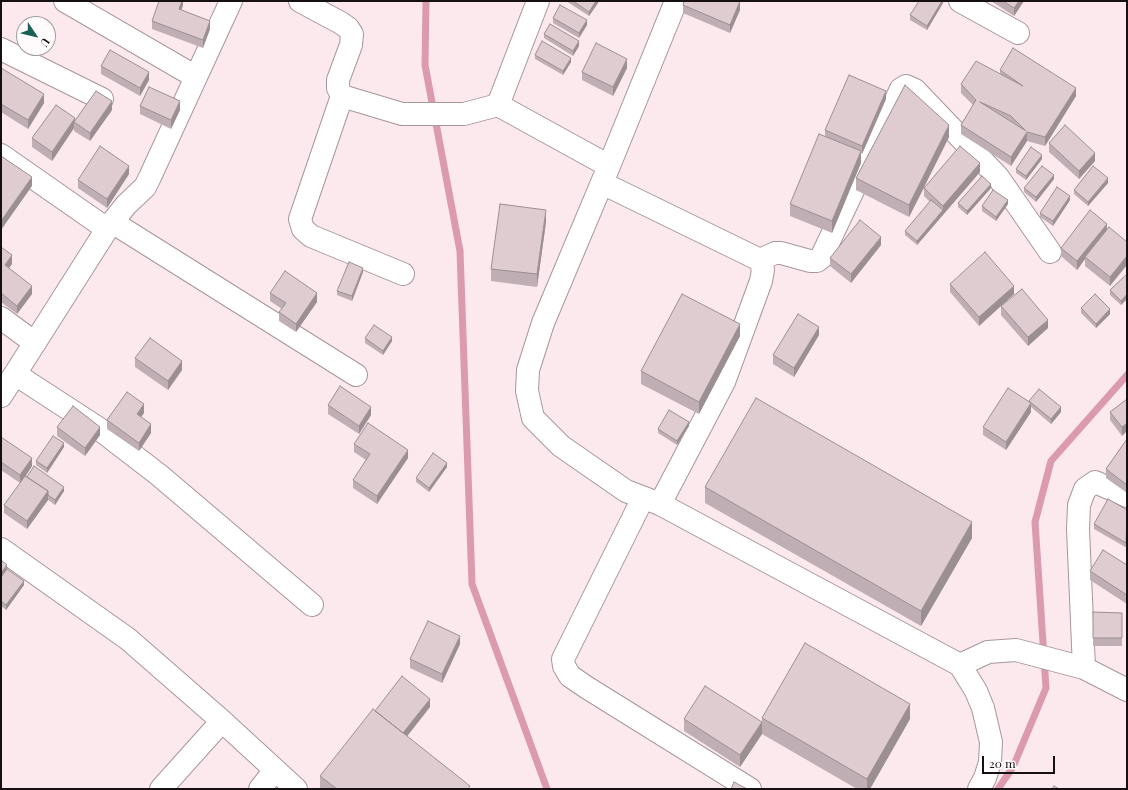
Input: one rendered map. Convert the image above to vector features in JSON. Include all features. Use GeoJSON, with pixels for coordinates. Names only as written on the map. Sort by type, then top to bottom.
{"type":"FeatureCollection","features":[{"type":"Feature","properties":{"kind":"street"},"geometry":{"type":"LineString","coordinates":[[65,1],[196,77]]}},
{"type":"Feature","properties":{"kind":"street"},"geometry":{"type":"LineString","coordinates":[[1,396],[110,225],[148,182],[231,1]]}},
{"type":"Feature","properties":{"kind":"street"},"geometry":{"type":"LineString","coordinates":[[300,1],[341,23],[348,28],[352,34],[351,45],[338,80],[338,88],[342,96],[300,219],[303,229],[311,236],[403,274]]}},
{"type":"Feature","properties":{"kind":"street"},"geometry":{"type":"LineString","coordinates":[[498,105],[538,1]]}},
{"type":"Feature","properties":{"kind":"street"},"geometry":{"type":"LineString","coordinates":[[676,1],[606,174],[542,323],[528,370],[527,390],[533,418],[561,446],[626,491],[652,501],[960,666],[976,691],[983,708],[991,742],[990,762],[985,778],[979,789]]}},
{"type":"Feature","properties":{"kind":"street"},"geometry":{"type":"LineString","coordinates":[[960,1],[1018,33]]}},
{"type":"Feature","properties":{"kind":"street"},"geometry":{"type":"LineString","coordinates":[[1,49],[102,99]]}},
{"type":"Feature","properties":{"kind":"street"},"geometry":{"type":"LineString","coordinates":[[760,260],[775,253],[817,261],[821,258],[901,89],[906,86],[915,90],[998,177],[1050,252]]}},
{"type":"Feature","properties":{"kind":"street"},"geometry":{"type":"LineString","coordinates":[[342,96],[402,114],[464,114],[498,105],[606,174],[760,260],[763,270],[762,281],[724,382],[652,501],[563,659],[564,666],[570,676],[750,789]]}},
{"type":"Feature","properties":{"kind":"street"},"geometry":{"type":"LineString","coordinates":[[1,155],[110,225],[356,375]]}},
{"type":"Feature","properties":{"kind":"street"},"geometry":{"type":"LineString","coordinates":[[1,318],[35,343]]}},
{"type":"Feature","properties":{"kind":"street"},"geometry":{"type":"LineString","coordinates":[[15,374],[105,432],[159,475],[312,605]]}},
{"type":"Feature","properties":{"kind":"street"},"geometry":{"type":"LineString","coordinates":[[1084,668],[1078,529],[1079,505],[1085,489],[1095,482],[1127,496]]}},
{"type":"Feature","properties":{"kind":"street"},"geometry":{"type":"LineString","coordinates":[[1,548],[128,639],[222,721],[296,789]]}},
{"type":"Feature","properties":{"kind":"street"},"geometry":{"type":"LineString","coordinates":[[960,666],[988,652],[1016,650],[1049,660],[1084,668],[1127,690]]}},
{"type":"Feature","properties":{"kind":"street"},"geometry":{"type":"LineString","coordinates":[[161,789],[222,721]]}},
{"type":"Feature","properties":{"kind":"street"},"geometry":{"type":"LineString","coordinates":[[260,789],[275,770]]}},
{"type":"Feature","properties":{"kind":"building"},"geometry":{"type":"Polygon","coordinates":[[[159,1],[182,1],[179,9],[210,21],[203,40],[152,21],[159,1]]]}},
{"type":"Feature","properties":{"kind":"building"},"geometry":{"type":"Polygon","coordinates":[[[573,1],[596,1],[589,12],[573,1]]]}},
{"type":"Feature","properties":{"kind":"building"},"geometry":{"type":"Polygon","coordinates":[[[684,1],[740,1],[730,25],[683,5],[684,1]]]}},
{"type":"Feature","properties":{"kind":"building"},"geometry":{"type":"Polygon","coordinates":[[[919,1],[942,1],[927,26],[910,15],[919,1]]]}},
{"type":"Feature","properties":{"kind":"building"},"geometry":{"type":"Polygon","coordinates":[[[1003,1],[1019,1],[1014,8],[1003,1]]]}},
{"type":"Feature","properties":{"kind":"building"},"geometry":{"type":"Polygon","coordinates":[[[560,5],[587,20],[579,33],[553,18],[560,5]]]}},
{"type":"Feature","properties":{"kind":"building"},"geometry":{"type":"Polygon","coordinates":[[[550,24],[579,41],[573,51],[544,34],[550,24]]]}},
{"type":"Feature","properties":{"kind":"building"},"geometry":{"type":"Polygon","coordinates":[[[542,41],[571,58],[563,71],[535,55],[542,41]]]}},
{"type":"Feature","properties":{"kind":"building"},"geometry":{"type":"Polygon","coordinates":[[[596,43],[627,59],[613,87],[582,72],[596,43]]]}},
{"type":"Feature","properties":{"kind":"building"},"geometry":{"type":"Polygon","coordinates":[[[1013,48],[1076,88],[1045,137],[1027,132],[1011,157],[961,125],[976,100],[961,84],[976,61],[1023,86],[1000,70],[1013,48]],[[980,102],[1026,131],[1011,116],[980,102]]]}},
{"type":"Feature","properties":{"kind":"building"},"geometry":{"type":"Polygon","coordinates":[[[110,50],[149,72],[140,88],[101,66],[110,50]]]}},
{"type":"Feature","properties":{"kind":"building"},"geometry":{"type":"Polygon","coordinates":[[[1,68],[44,94],[28,120],[1,104],[1,68]]]}},
{"type":"Feature","properties":{"kind":"building"},"geometry":{"type":"Polygon","coordinates":[[[849,75],[886,91],[862,146],[825,130],[849,75]]]}},
{"type":"Feature","properties":{"kind":"building"},"geometry":{"type":"Polygon","coordinates":[[[905,85],[949,125],[909,205],[856,178],[905,85]]]}},
{"type":"Feature","properties":{"kind":"building"},"geometry":{"type":"Polygon","coordinates":[[[149,87],[180,101],[171,120],[140,106],[149,87]]]}},
{"type":"Feature","properties":{"kind":"building"},"geometry":{"type":"Polygon","coordinates":[[[96,91],[112,101],[90,133],[74,122],[96,91]]]}},
{"type":"Feature","properties":{"kind":"building"},"geometry":{"type":"Polygon","coordinates":[[[56,105],[75,118],[52,152],[32,138],[56,105]]]}},
{"type":"Feature","properties":{"kind":"building"},"geometry":{"type":"Polygon","coordinates":[[[1065,125],[1095,153],[1079,171],[1049,143],[1065,125]]]}},
{"type":"Feature","properties":{"kind":"building"},"geometry":{"type":"Polygon","coordinates":[[[819,134],[861,151],[832,221],[790,204],[819,134]]]}},
{"type":"Feature","properties":{"kind":"building"},"geometry":{"type":"Polygon","coordinates":[[[100,146],[129,166],[107,199],[78,180],[100,146]]]}},
{"type":"Feature","properties":{"kind":"building"},"geometry":{"type":"Polygon","coordinates":[[[960,146],[980,163],[943,206],[924,188],[960,146]]]}},
{"type":"Feature","properties":{"kind":"building"},"geometry":{"type":"Polygon","coordinates":[[[1031,147],[1042,155],[1026,176],[1016,169],[1031,147]]]}},
{"type":"Feature","properties":{"kind":"building"},"geometry":{"type":"Polygon","coordinates":[[[1,156],[32,177],[1,221],[1,156]]]}},
{"type":"Feature","properties":{"kind":"building"},"geometry":{"type":"Polygon","coordinates":[[[1042,166],[1054,175],[1036,197],[1024,188],[1042,166]]]}},
{"type":"Feature","properties":{"kind":"building"},"geometry":{"type":"Polygon","coordinates":[[[1093,166],[1108,178],[1088,202],[1074,190],[1093,166]]]}},
{"type":"Feature","properties":{"kind":"building"},"geometry":{"type":"Polygon","coordinates":[[[982,176],[991,184],[967,211],[958,203],[982,176]]]}},
{"type":"Feature","properties":{"kind":"building"},"geometry":{"type":"Polygon","coordinates":[[[1057,187],[1070,196],[1053,221],[1040,213],[1057,187]]]}},
{"type":"Feature","properties":{"kind":"building"},"geometry":{"type":"Polygon","coordinates":[[[993,190],[1008,200],[996,217],[982,206],[993,190]]]}},
{"type":"Feature","properties":{"kind":"building"},"geometry":{"type":"Polygon","coordinates":[[[931,200],[943,210],[917,241],[905,231],[931,200]]]}},
{"type":"Feature","properties":{"kind":"building"},"geometry":{"type":"Polygon","coordinates":[[[500,204],[546,210],[537,274],[491,269],[500,204]]]}},
{"type":"Feature","properties":{"kind":"building"},"geometry":{"type":"Polygon","coordinates":[[[1090,210],[1107,224],[1077,261],[1061,248],[1090,210]]]}},
{"type":"Feature","properties":{"kind":"building"},"geometry":{"type":"Polygon","coordinates":[[[860,220],[881,237],[851,274],[830,258],[860,220]]]}},
{"type":"Feature","properties":{"kind":"building"},"geometry":{"type":"Polygon","coordinates":[[[1109,227],[1127,242],[1127,256],[1110,277],[1085,257],[1109,227]]]}},
{"type":"Feature","properties":{"kind":"building"},"geometry":{"type":"Polygon","coordinates":[[[1,247],[12,255],[5,265],[32,286],[17,306],[1,293],[1,247]]]}},
{"type":"Feature","properties":{"kind":"building"},"geometry":{"type":"Polygon","coordinates":[[[985,252],[1014,286],[979,317],[950,284],[985,252]]]}},
{"type":"Feature","properties":{"kind":"building"},"geometry":{"type":"Polygon","coordinates":[[[349,262],[363,268],[352,296],[337,291],[349,262]]]}},
{"type":"Feature","properties":{"kind":"building"},"geometry":{"type":"Polygon","coordinates":[[[285,271],[317,293],[296,324],[279,312],[286,303],[270,293],[285,271]]]}},
{"type":"Feature","properties":{"kind":"building"},"geometry":{"type":"Polygon","coordinates":[[[1127,274],[1127,294],[1121,301],[1110,290],[1127,274]]]}},
{"type":"Feature","properties":{"kind":"building"},"geometry":{"type":"Polygon","coordinates":[[[1022,289],[1048,320],[1028,337],[1001,306],[1022,289]]]}},
{"type":"Feature","properties":{"kind":"building"},"geometry":{"type":"Polygon","coordinates":[[[682,294],[740,324],[699,402],[641,371],[682,294]]]}},
{"type":"Feature","properties":{"kind":"building"},"geometry":{"type":"Polygon","coordinates":[[[1095,294],[1110,309],[1096,324],[1081,308],[1095,294]]]}},
{"type":"Feature","properties":{"kind":"building"},"geometry":{"type":"Polygon","coordinates":[[[798,314],[819,327],[794,368],[773,355],[798,314]]]}},
{"type":"Feature","properties":{"kind":"building"},"geometry":{"type":"Polygon","coordinates":[[[374,325],[392,337],[383,351],[365,338],[374,325]]]}},
{"type":"Feature","properties":{"kind":"building"},"geometry":{"type":"Polygon","coordinates":[[[150,338],[182,361],[168,381],[135,358],[150,338]]]}},
{"type":"Feature","properties":{"kind":"building"},"geometry":{"type":"Polygon","coordinates":[[[340,386],[371,407],[359,426],[328,405],[340,386]]]}},
{"type":"Feature","properties":{"kind":"building"},"geometry":{"type":"Polygon","coordinates":[[[1008,388],[1031,403],[1006,442],[983,427],[1008,388]]]}},
{"type":"Feature","properties":{"kind":"building"},"geometry":{"type":"Polygon","coordinates":[[[1039,389],[1061,407],[1051,419],[1029,401],[1039,389]]]}},
{"type":"Feature","properties":{"kind":"building"},"geometry":{"type":"Polygon","coordinates":[[[127,392],[144,404],[137,414],[151,424],[139,443],[107,420],[127,392]]]}},
{"type":"Feature","properties":{"kind":"building"},"geometry":{"type":"Polygon","coordinates":[[[756,398],[972,522],[921,611],[705,487],[756,398]]]}},
{"type":"Feature","properties":{"kind":"building"},"geometry":{"type":"Polygon","coordinates":[[[1127,399],[1127,423],[1122,427],[1110,412],[1127,399]]]}},
{"type":"Feature","properties":{"kind":"building"},"geometry":{"type":"Polygon","coordinates":[[[73,406],[100,427],[85,448],[57,427],[73,406]]]}},
{"type":"Feature","properties":{"kind":"building"},"geometry":{"type":"Polygon","coordinates":[[[669,410],[689,422],[677,441],[658,429],[669,410]]]}},
{"type":"Feature","properties":{"kind":"building"},"geometry":{"type":"Polygon","coordinates":[[[368,423],[408,450],[377,496],[353,480],[370,454],[354,444],[368,423]]]}},
{"type":"Feature","properties":{"kind":"building"},"geometry":{"type":"Polygon","coordinates":[[[53,436],[64,443],[47,468],[36,461],[53,436]]]}},
{"type":"Feature","properties":{"kind":"building"},"geometry":{"type":"Polygon","coordinates":[[[1,437],[32,458],[20,475],[1,462],[1,437]]]}},
{"type":"Feature","properties":{"kind":"building"},"geometry":{"type":"Polygon","coordinates":[[[1127,439],[1127,485],[1106,469],[1127,439]]]}},
{"type":"Feature","properties":{"kind":"building"},"geometry":{"type":"Polygon","coordinates":[[[433,453],[447,463],[429,488],[416,478],[433,453]]]}},
{"type":"Feature","properties":{"kind":"building"},"geometry":{"type":"Polygon","coordinates":[[[34,466],[64,487],[55,500],[48,495],[48,491],[27,477],[34,466]]]}},
{"type":"Feature","properties":{"kind":"building"},"geometry":{"type":"Polygon","coordinates":[[[25,476],[48,491],[27,521],[4,505],[25,476]]]}},
{"type":"Feature","properties":{"kind":"building"},"geometry":{"type":"Polygon","coordinates":[[[1108,499],[1127,510],[1126,543],[1094,524],[1108,499]]]}},
{"type":"Feature","properties":{"kind":"building"},"geometry":{"type":"Polygon","coordinates":[[[1103,550],[1127,565],[1127,595],[1090,571],[1103,550]]]}},
{"type":"Feature","properties":{"kind":"building"},"geometry":{"type":"Polygon","coordinates":[[[1,560],[7,565],[1,573],[1,560]]]}},
{"type":"Feature","properties":{"kind":"building"},"geometry":{"type":"Polygon","coordinates":[[[7,569],[24,581],[6,605],[1,601],[1,577],[7,569]]]}},
{"type":"Feature","properties":{"kind":"building"},"geometry":{"type":"Polygon","coordinates":[[[1093,612],[1122,613],[1122,638],[1093,638],[1093,612]]]}},
{"type":"Feature","properties":{"kind":"building"},"geometry":{"type":"Polygon","coordinates":[[[428,621],[460,636],[442,674],[410,659],[428,621]]]}},
{"type":"Feature","properties":{"kind":"building"},"geometry":{"type":"Polygon","coordinates":[[[805,643],[910,704],[867,779],[762,718],[805,643]]]}},
{"type":"Feature","properties":{"kind":"building"},"geometry":{"type":"Polygon","coordinates":[[[402,676],[430,699],[403,733],[375,711],[402,676]]]}},
{"type":"Feature","properties":{"kind":"building"},"geometry":{"type":"Polygon","coordinates":[[[705,686],[762,722],[740,755],[684,719],[705,686]]]}},
{"type":"Feature","properties":{"kind":"building"},"geometry":{"type":"Polygon","coordinates":[[[373,709],[470,786],[468,789],[337,789],[320,776],[373,709]]]}},
{"type":"Feature","properties":{"kind":"building"},"geometry":{"type":"Polygon","coordinates":[[[734,782],[747,789],[731,789],[734,782]]]}},
{"type":"Feature","properties":{"kind":"building"},"geometry":{"type":"Polygon","coordinates":[[[1054,786],[1059,789],[1052,789],[1054,786]]]}},
{"type":"Feature","properties":{"kind":"waterway"},"geometry":{"type":"LineString","coordinates":[[426,1],[425,65],[460,251],[472,584],[547,789]]}},
{"type":"Feature","properties":{"kind":"waterway"},"geometry":{"type":"LineString","coordinates":[[998,789],[1013,767],[1046,688],[1035,522],[1051,461],[1127,375]]}}]}
